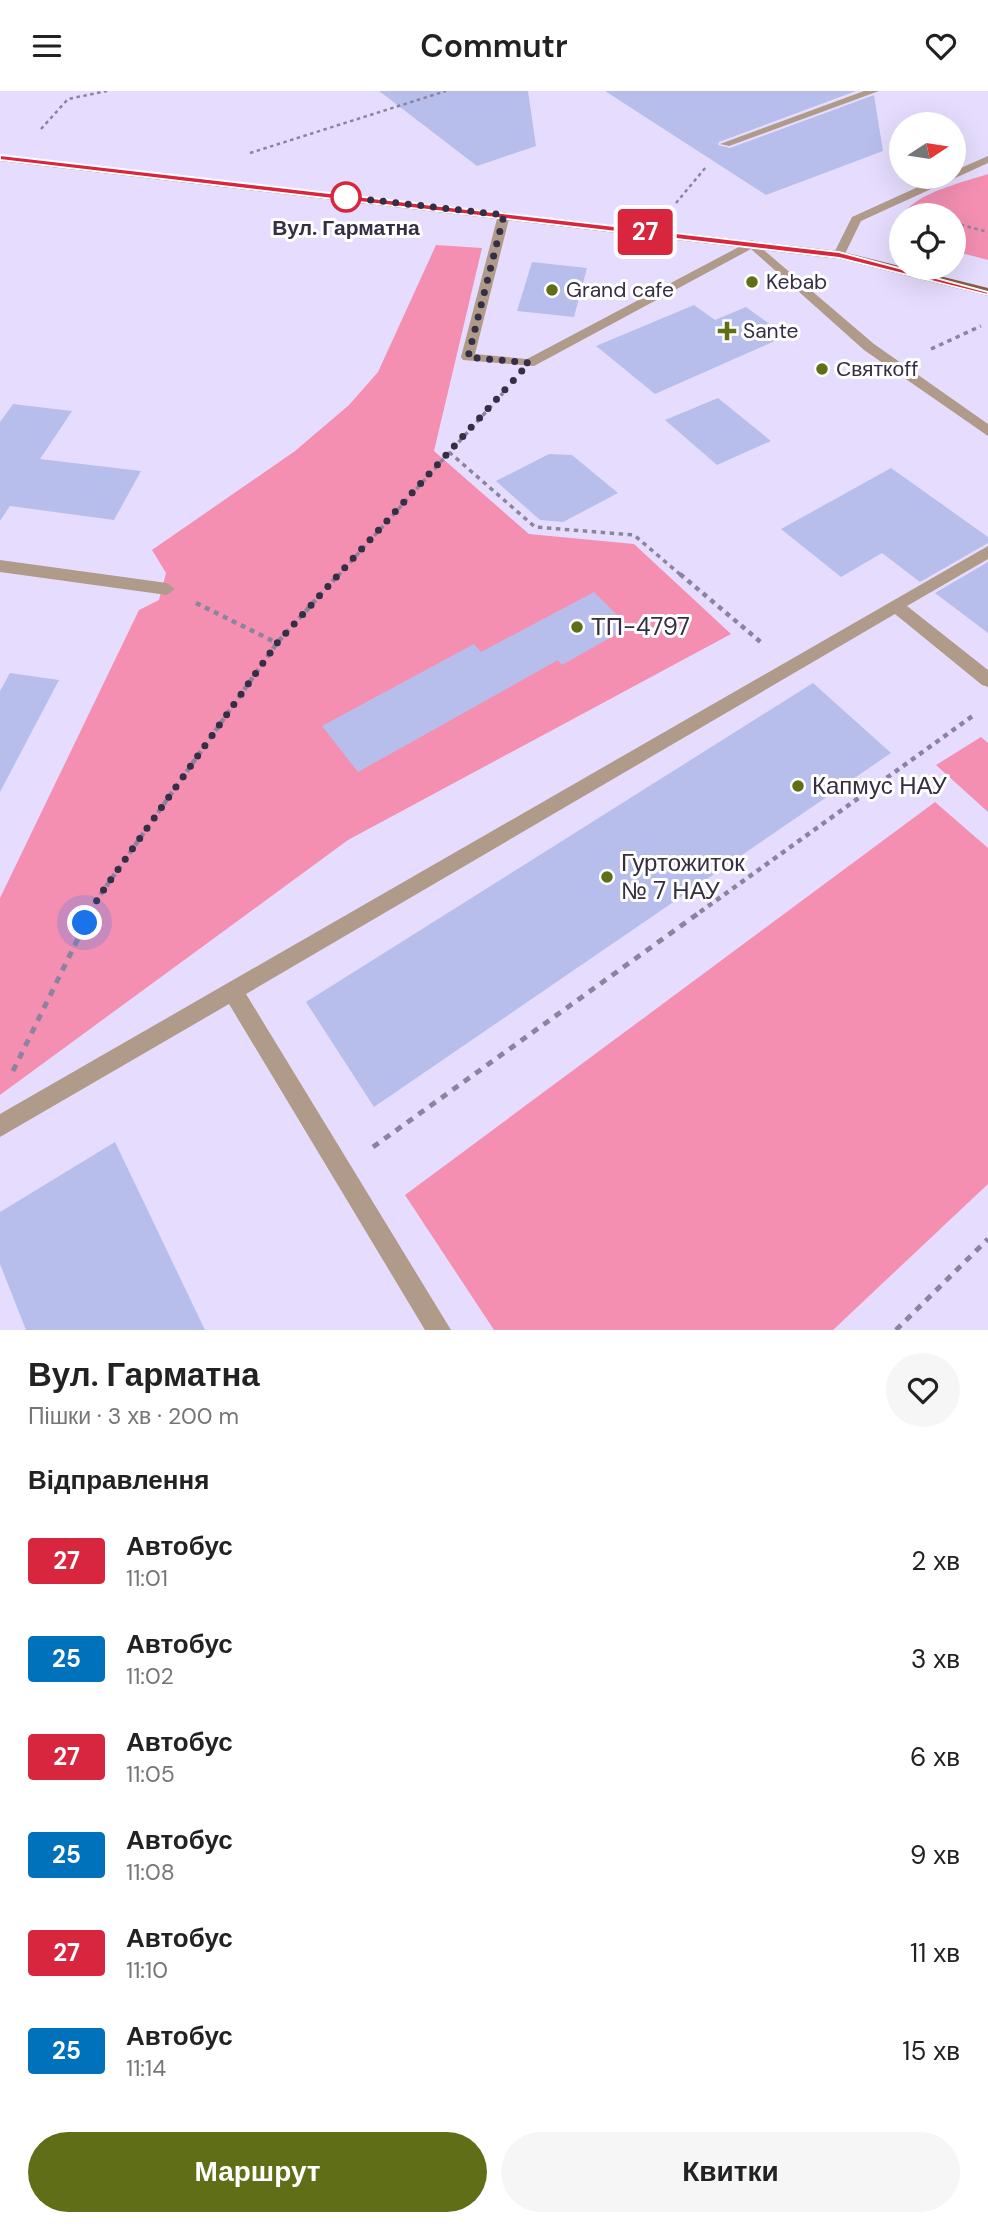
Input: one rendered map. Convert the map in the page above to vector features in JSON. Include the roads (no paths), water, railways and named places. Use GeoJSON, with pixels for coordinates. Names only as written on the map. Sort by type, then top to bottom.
{"type":"FeatureCollection","features":[{"type":"Feature","properties":{"kind":"main road"},"geometry":{"type":"LineString","coordinates":[[0,158],[839,255],[988,292]]}},
{"type":"Feature","properties":{"kind":"street"},"geometry":{"type":"LineString","coordinates":[[725,144],[874,91]]}},
{"type":"Feature","properties":{"kind":"street"},"geometry":{"type":"LineString","coordinates":[[966,170],[986,161]]}},
{"type":"Feature","properties":{"kind":"street"},"geometry":{"type":"LineString","coordinates":[[839,255],[856,219],[922,189]]}},
{"type":"Feature","properties":{"kind":"street"},"geometry":{"type":"LineString","coordinates":[[504,215],[468,357],[529,363],[752,244],[869,347],[988,431]]}},
{"type":"Feature","properties":{"kind":"street"},"geometry":{"type":"LineString","coordinates":[[0,1126],[988,552]]}},
{"type":"Feature","properties":{"kind":"street"},"geometry":{"type":"LineString","coordinates":[[0,566],[167,589]]}},
{"type":"Feature","properties":{"kind":"street"},"geometry":{"type":"LineString","coordinates":[[896,605],[988,680]]}},
{"type":"Feature","properties":{"kind":"street"},"geometry":{"type":"LineString","coordinates":[[232,991],[439,1330]]}},
{"type":"Feature","properties":{"kind":"place","name":"Вул. Гарматна"},"geometry":{"type":"Point","coordinates":[346,197]}},
{"type":"Feature","properties":{"kind":"place","name":"Kebab"},"geometry":{"type":"Point","coordinates":[752,282]}},
{"type":"Feature","properties":{"kind":"place","name":"Grand cafe"},"geometry":{"type":"Point","coordinates":[552,290]}},
{"type":"Feature","properties":{"kind":"place","name":"Sante"},"geometry":{"type":"Point","coordinates":[727,331]}},
{"type":"Feature","properties":{"kind":"place","name":"Святкоff"},"geometry":{"type":"Point","coordinates":[822,369]}},
{"type":"Feature","properties":{"kind":"place","name":"ТП-4797"},"geometry":{"type":"Point","coordinates":[577,627]}},
{"type":"Feature","properties":{"kind":"place","name":"Капмус НАУ"},"geometry":{"type":"Point","coordinates":[798,786]}},
{"type":"Feature","properties":{"kind":"place","name":"Гуртожиток № 7 НАУ"},"geometry":{"type":"Point","coordinates":[607,877]}}]}
